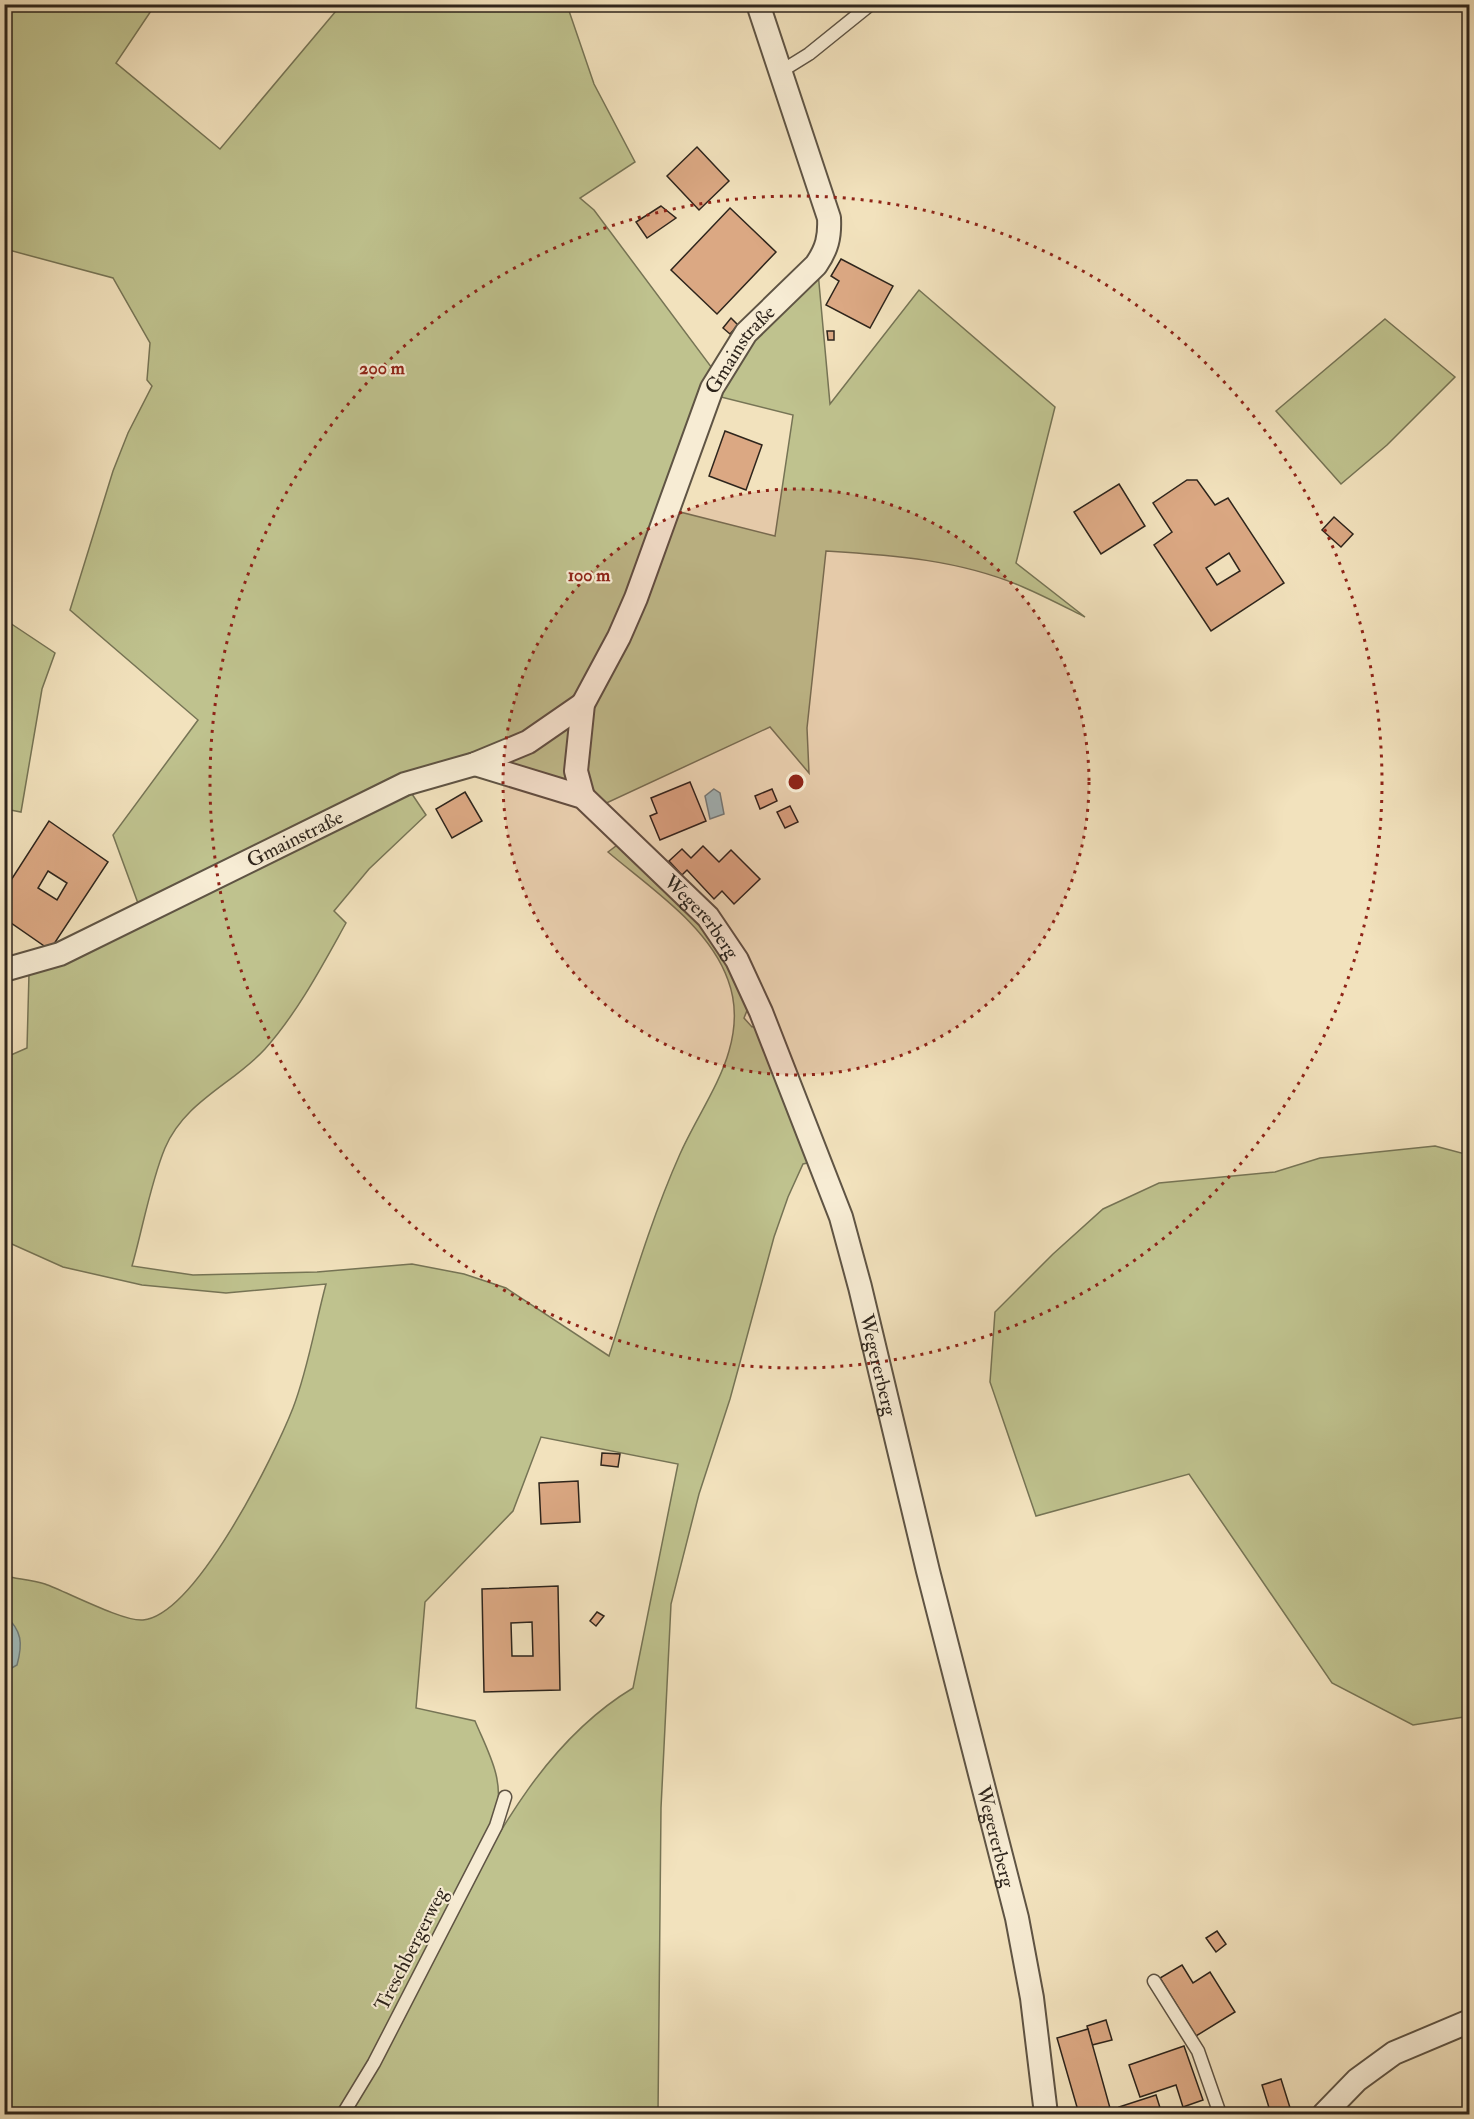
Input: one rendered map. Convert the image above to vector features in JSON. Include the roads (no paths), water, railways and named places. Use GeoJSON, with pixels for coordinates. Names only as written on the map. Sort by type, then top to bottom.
{"type":"FeatureCollection","features":[{"type":"Feature","properties":{"kind":"street","name":"Gmainstraße"},"geometry":{"type":"LineString","coordinates":[[583,797],[576,771],[583,704],[619,637],[636,598],[712,388],[736,346],[816,265],[830,236],[829,218],[758,4]]}},
{"type":"Feature","properties":{"kind":"street","name":"Gmainstraße"},"geometry":{"type":"LineString","coordinates":[[4,970],[60,954],[405,784],[475,764],[528,742],[583,704]]}},
{"type":"Feature","properties":{"kind":"street","name":"Wegererberg"},"geometry":{"type":"LineString","coordinates":[[475,764],[583,797],[708,916],[737,960],[761,1012],[841,1217],[928,1571],[1017,1918],[1032,1998],[1046,2115]]}},
{"type":"Feature","properties":{"kind":"street"},"geometry":{"type":"LineString","coordinates":[[1328,2114],[1357,2080],[1394,2053],[1470,2021]]}},
{"type":"Feature","properties":{"kind":"lane"},"geometry":{"type":"LineString","coordinates":[[780,72],[809,54],[871,4]]}},
{"type":"Feature","properties":{"kind":"lane","name":"Treschbergerweg"},"geometry":{"type":"LineString","coordinates":[[343,2115],[374,2063],[496,1826],[505,1797]]}},
{"type":"Feature","properties":{"kind":"lane"},"geometry":{"type":"LineString","coordinates":[[1154,1981],[1198,2050],[1220,2115]]}},
{"type":"Feature","properties":{"kind":"water"},"geometry":{"type":"Polygon","coordinates":[[[714,789],[720,793],[724,814],[710,819],[705,796],[714,789]]]}},
{"type":"Feature","properties":{"kind":"water"},"geometry":{"type":"Polygon","coordinates":[[[5,1615],[18,1632],[20,1650],[17,1665],[5,1672],[5,1615]]]}}]}
